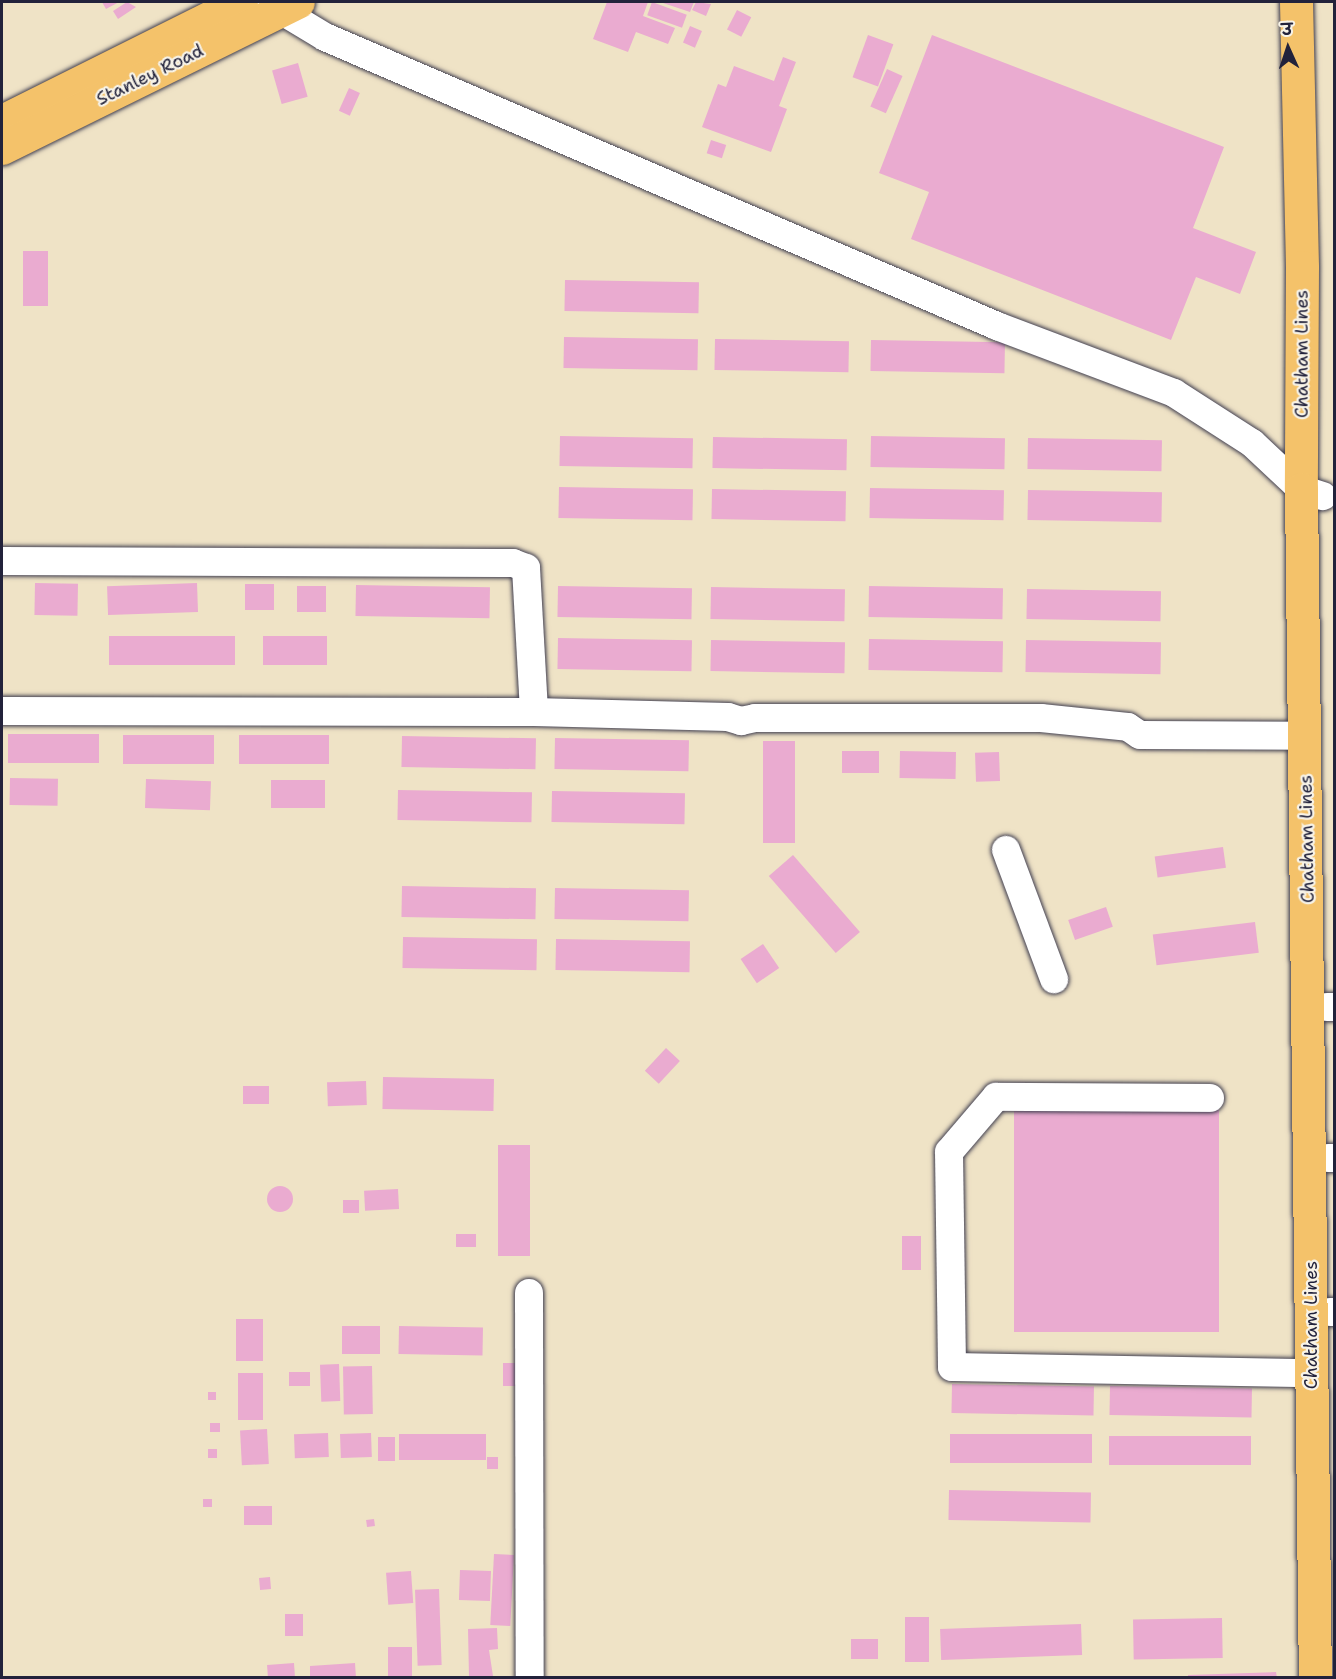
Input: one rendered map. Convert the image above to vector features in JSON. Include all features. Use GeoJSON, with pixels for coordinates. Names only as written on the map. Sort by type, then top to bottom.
{"type":"FeatureCollection","features":[{"type":"Feature","properties":{"kind":"main road","name":"Stanley Road"},"geometry":{"type":"LineString","coordinates":[[2,121],[241,2]]}},
{"type":"Feature","properties":{"kind":"main road","name":"Chatham Lines"},"geometry":{"type":"LineString","coordinates":[[1296,2],[1302,267],[1331,1007],[1335,1646]]}},
{"type":"Feature","properties":{"kind":"main road","name":"Chatham Lines"},"geometry":{"type":"LineString","coordinates":[[1312,2],[1312,493],[1306,736],[1315,1677]]}},
{"type":"Feature","properties":{"kind":"main road","name":"Stanley Road"},"geometry":{"type":"LineString","coordinates":[[2,148],[282,4]]}},
{"type":"Feature","properties":{"kind":"street"},"geometry":{"type":"LineString","coordinates":[[282,4],[325,37],[986,321],[1174,393],[1252,443],[1312,493]]}},
{"type":"Feature","properties":{"kind":"street"},"geometry":{"type":"LineString","coordinates":[[2,561],[513,562],[526,568],[534,712]]}},
{"type":"Feature","properties":{"kind":"street"},"geometry":{"type":"LineString","coordinates":[[2,711],[534,712],[728,717],[741,721],[755,718],[1041,718],[1128,727],[1140,735],[1306,736]]}},
{"type":"Feature","properties":{"kind":"street"},"geometry":{"type":"LineString","coordinates":[[1006,850],[1054,979]]}},
{"type":"Feature","properties":{"kind":"street"},"geometry":{"type":"LineString","coordinates":[[1210,1098],[996,1097],[949,1152],[952,1367],[1312,1372]]}},
{"type":"Feature","properties":{"kind":"street"},"geometry":{"type":"LineString","coordinates":[[529,1293],[530,1677]]}},
{"type":"Feature","properties":{"kind":"building"},"geometry":{"type":"Polygon","coordinates":[[[102,2],[119,2],[106,9],[102,2]]]}},
{"type":"Feature","properties":{"kind":"building"},"geometry":{"type":"Polygon","coordinates":[[[127,2],[136,7],[118,19],[113,11],[127,2]]]}},
{"type":"Feature","properties":{"kind":"building"},"geometry":{"type":"Polygon","coordinates":[[[607,2],[648,2],[643,16],[675,28],[668,44],[636,32],[628,52],[593,39],[607,2]]]}},
{"type":"Feature","properties":{"kind":"building"},"geometry":{"type":"Polygon","coordinates":[[[652,2],[687,15],[682,28],[647,15],[652,2]]]}},
{"type":"Feature","properties":{"kind":"building"},"geometry":{"type":"Polygon","coordinates":[[[660,2],[694,2],[690,12],[660,2]]]}},
{"type":"Feature","properties":{"kind":"building"},"geometry":{"type":"Polygon","coordinates":[[[696,2],[711,4],[706,16],[692,10],[696,2]]]}},
{"type":"Feature","properties":{"kind":"building"},"geometry":{"type":"Polygon","coordinates":[[[737,10],[751,17],[741,37],[727,30],[737,10]]]}},
{"type":"Feature","properties":{"kind":"building"},"geometry":{"type":"Polygon","coordinates":[[[690,26],[702,31],[695,48],[683,43],[690,26]]]}},
{"type":"Feature","properties":{"kind":"building"},"geometry":{"type":"Polygon","coordinates":[[[868,35],[893,44],[878,87],[853,77],[868,35]]]}},
{"type":"Feature","properties":{"kind":"building"},"geometry":{"type":"Polygon","coordinates":[[[932,35],[1224,147],[1193,228],[1256,252],[1240,294],[1196,277],[1171,340],[911,239],[929,192],[879,173],[932,35]]]}},
{"type":"Feature","properties":{"kind":"building"},"geometry":{"type":"Polygon","coordinates":[[[783,57],[796,62],[779,106],[787,109],[771,152],[702,127],[718,84],[726,87],[734,66],[774,81],[783,57]]]}},
{"type":"Feature","properties":{"kind":"building"},"geometry":{"type":"Polygon","coordinates":[[[298,63],[308,97],[282,104],[272,70],[298,63]]]}},
{"type":"Feature","properties":{"kind":"building"},"geometry":{"type":"Polygon","coordinates":[[[887,69],[903,76],[886,113],[870,106],[887,69]]]}},
{"type":"Feature","properties":{"kind":"building"},"geometry":{"type":"Polygon","coordinates":[[[349,88],[360,93],[350,116],[339,111],[349,88]]]}},
{"type":"Feature","properties":{"kind":"building"},"geometry":{"type":"Polygon","coordinates":[[[711,140],[726,145],[722,158],[707,153],[711,140]]]}},
{"type":"Feature","properties":{"kind":"building"},"geometry":{"type":"Polygon","coordinates":[[[23,251],[48,251],[48,306],[23,306],[23,251]]]}},
{"type":"Feature","properties":{"kind":"building"},"geometry":{"type":"Polygon","coordinates":[[[565,280],[699,282],[698,313],[564,311],[565,280]]]}},
{"type":"Feature","properties":{"kind":"building"},"geometry":{"type":"Polygon","coordinates":[[[564,337],[698,339],[697,370],[563,368],[564,337]]]}},
{"type":"Feature","properties":{"kind":"building"},"geometry":{"type":"Polygon","coordinates":[[[715,339],[849,341],[848,372],[714,370],[715,339]]]}},
{"type":"Feature","properties":{"kind":"building"},"geometry":{"type":"Polygon","coordinates":[[[871,340],[1005,342],[1004,373],[870,371],[871,340]]]}},
{"type":"Feature","properties":{"kind":"building"},"geometry":{"type":"Polygon","coordinates":[[[560,436],[693,438],[692,468],[559,466],[560,436]]]}},
{"type":"Feature","properties":{"kind":"building"},"geometry":{"type":"Polygon","coordinates":[[[871,436],[1005,438],[1004,469],[870,467],[871,436]]]}},
{"type":"Feature","properties":{"kind":"building"},"geometry":{"type":"Polygon","coordinates":[[[713,437],[847,439],[846,470],[712,468],[713,437]]]}},
{"type":"Feature","properties":{"kind":"building"},"geometry":{"type":"Polygon","coordinates":[[[1028,438],[1162,440],[1161,471],[1027,469],[1028,438]]]}},
{"type":"Feature","properties":{"kind":"building"},"geometry":{"type":"Polygon","coordinates":[[[559,487],[693,489],[692,520],[558,518],[559,487]]]}},
{"type":"Feature","properties":{"kind":"building"},"geometry":{"type":"Polygon","coordinates":[[[870,488],[1004,490],[1003,520],[869,518],[870,488]]]}},
{"type":"Feature","properties":{"kind":"building"},"geometry":{"type":"Polygon","coordinates":[[[712,489],[846,491],[845,521],[711,519],[712,489]]]}},
{"type":"Feature","properties":{"kind":"building"},"geometry":{"type":"Polygon","coordinates":[[[1028,490],[1162,492],[1161,522],[1027,520],[1028,490]]]}},
{"type":"Feature","properties":{"kind":"building"},"geometry":{"type":"Polygon","coordinates":[[[35,583],[78,584],[77,616],[34,615],[35,583]]]}},
{"type":"Feature","properties":{"kind":"building"},"geometry":{"type":"Polygon","coordinates":[[[197,583],[198,612],[108,615],[107,586],[197,583]]]}},
{"type":"Feature","properties":{"kind":"building"},"geometry":{"type":"Polygon","coordinates":[[[245,584],[274,584],[274,610],[245,610],[245,584]]]}},
{"type":"Feature","properties":{"kind":"building"},"geometry":{"type":"Polygon","coordinates":[[[356,585],[490,587],[489,618],[355,616],[356,585]]]}},
{"type":"Feature","properties":{"kind":"building"},"geometry":{"type":"Polygon","coordinates":[[[297,586],[326,586],[326,612],[297,612],[297,586]]]}},
{"type":"Feature","properties":{"kind":"building"},"geometry":{"type":"Polygon","coordinates":[[[558,586],[692,588],[691,619],[557,617],[558,586]]]}},
{"type":"Feature","properties":{"kind":"building"},"geometry":{"type":"Polygon","coordinates":[[[869,586],[1003,588],[1002,619],[868,617],[869,586]]]}},
{"type":"Feature","properties":{"kind":"building"},"geometry":{"type":"Polygon","coordinates":[[[711,587],[845,589],[844,621],[710,619],[711,587]]]}},
{"type":"Feature","properties":{"kind":"building"},"geometry":{"type":"Polygon","coordinates":[[[1027,589],[1161,591],[1160,621],[1026,619],[1027,589]]]}},
{"type":"Feature","properties":{"kind":"building"},"geometry":{"type":"Polygon","coordinates":[[[109,636],[235,636],[235,665],[109,665],[109,636]]]}},
{"type":"Feature","properties":{"kind":"building"},"geometry":{"type":"Polygon","coordinates":[[[263,636],[327,636],[327,665],[263,665],[263,636]]]}},
{"type":"Feature","properties":{"kind":"building"},"geometry":{"type":"Polygon","coordinates":[[[558,638],[692,640],[691,671],[557,669],[558,638]]]}},
{"type":"Feature","properties":{"kind":"building"},"geometry":{"type":"Polygon","coordinates":[[[869,639],[1003,641],[1002,672],[868,670],[869,639]]]}},
{"type":"Feature","properties":{"kind":"building"},"geometry":{"type":"Polygon","coordinates":[[[711,640],[845,642],[844,673],[710,671],[711,640]]]}},
{"type":"Feature","properties":{"kind":"building"},"geometry":{"type":"Polygon","coordinates":[[[1026,640],[1161,642],[1160,674],[1025,672],[1026,640]]]}},
{"type":"Feature","properties":{"kind":"building"},"geometry":{"type":"Polygon","coordinates":[[[8,734],[99,734],[99,763],[8,763],[8,734]]]}},
{"type":"Feature","properties":{"kind":"building"},"geometry":{"type":"Polygon","coordinates":[[[123,735],[214,735],[214,764],[123,764],[123,735]]]}},
{"type":"Feature","properties":{"kind":"building"},"geometry":{"type":"Polygon","coordinates":[[[239,735],[329,735],[329,764],[239,764],[239,735]]]}},
{"type":"Feature","properties":{"kind":"building"},"geometry":{"type":"Polygon","coordinates":[[[402,736],[536,738],[535,769],[401,767],[402,736]]]}},
{"type":"Feature","properties":{"kind":"building"},"geometry":{"type":"Polygon","coordinates":[[[555,738],[689,740],[688,771],[554,769],[555,738]]]}},
{"type":"Feature","properties":{"kind":"building"},"geometry":{"type":"Polygon","coordinates":[[[763,741],[795,741],[795,843],[763,843],[763,741]]]}},
{"type":"Feature","properties":{"kind":"building"},"geometry":{"type":"Polygon","coordinates":[[[842,751],[879,751],[879,773],[842,773],[842,751]]]}},
{"type":"Feature","properties":{"kind":"building"},"geometry":{"type":"Polygon","coordinates":[[[900,751],[956,752],[956,779],[900,778],[900,751]]]}},
{"type":"Feature","properties":{"kind":"building"},"geometry":{"type":"Polygon","coordinates":[[[999,752],[1000,781],[976,782],[975,753],[999,752]]]}},
{"type":"Feature","properties":{"kind":"building"},"geometry":{"type":"Polygon","coordinates":[[[10,778],[58,779],[58,806],[10,805],[10,778]]]}},
{"type":"Feature","properties":{"kind":"building"},"geometry":{"type":"Polygon","coordinates":[[[146,779],[211,781],[210,810],[145,808],[146,779]]]}},
{"type":"Feature","properties":{"kind":"building"},"geometry":{"type":"Polygon","coordinates":[[[271,780],[325,780],[325,808],[271,808],[271,780]]]}},
{"type":"Feature","properties":{"kind":"building"},"geometry":{"type":"Polygon","coordinates":[[[398,790],[532,792],[531,822],[397,820],[398,790]]]}},
{"type":"Feature","properties":{"kind":"building"},"geometry":{"type":"Polygon","coordinates":[[[552,791],[685,793],[684,824],[551,822],[552,791]]]}},
{"type":"Feature","properties":{"kind":"building"},"geometry":{"type":"Polygon","coordinates":[[[1223,847],[1226,868],[1158,877],[1155,857],[1223,847]]]}},
{"type":"Feature","properties":{"kind":"building"},"geometry":{"type":"Polygon","coordinates":[[[793,855],[860,932],[836,953],[769,876],[793,855]]]}},
{"type":"Feature","properties":{"kind":"building"},"geometry":{"type":"Polygon","coordinates":[[[402,886],[536,888],[535,919],[401,917],[402,886]]]}},
{"type":"Feature","properties":{"kind":"building"},"geometry":{"type":"Polygon","coordinates":[[[555,888],[689,890],[688,921],[554,919],[555,888]]]}},
{"type":"Feature","properties":{"kind":"building"},"geometry":{"type":"Polygon","coordinates":[[[1106,907],[1113,927],[1075,940],[1068,920],[1106,907]]]}},
{"type":"Feature","properties":{"kind":"building"},"geometry":{"type":"Polygon","coordinates":[[[1255,922],[1259,953],[1157,965],[1153,935],[1255,922]]]}},
{"type":"Feature","properties":{"kind":"building"},"geometry":{"type":"Polygon","coordinates":[[[403,937],[537,939],[536,970],[402,968],[403,937]]]}},
{"type":"Feature","properties":{"kind":"building"},"geometry":{"type":"Polygon","coordinates":[[[556,939],[690,941],[689,972],[555,970],[556,939]]]}},
{"type":"Feature","properties":{"kind":"building"},"geometry":{"type":"Polygon","coordinates":[[[763,944],[779,968],[757,983],[741,959],[763,944]]]}},
{"type":"Feature","properties":{"kind":"building"},"geometry":{"type":"Polygon","coordinates":[[[666,1048],[680,1061],[659,1084],[645,1071],[666,1048]]]}},
{"type":"Feature","properties":{"kind":"building"},"geometry":{"type":"Polygon","coordinates":[[[383,1077],[494,1079],[493,1111],[382,1109],[383,1077]]]}},
{"type":"Feature","properties":{"kind":"building"},"geometry":{"type":"Polygon","coordinates":[[[366,1081],[367,1105],[328,1106],[327,1082],[366,1081]]]}},
{"type":"Feature","properties":{"kind":"building"},"geometry":{"type":"Polygon","coordinates":[[[243,1086],[269,1086],[269,1104],[243,1104],[243,1086]]]}},
{"type":"Feature","properties":{"kind":"building"},"geometry":{"type":"Polygon","coordinates":[[[1014,1107],[1219,1107],[1219,1332],[1014,1332],[1014,1107]]]}},
{"type":"Feature","properties":{"kind":"building"},"geometry":{"type":"Polygon","coordinates":[[[498,1145],[530,1145],[530,1256],[498,1256],[498,1145]]]}},
{"type":"Feature","properties":{"kind":"building"},"geometry":{"type":"Polygon","coordinates":[[[280,1186],[289,1190],[293,1199],[289,1208],[280,1212],[271,1208],[267,1199],[271,1190],[280,1186]]]}},
{"type":"Feature","properties":{"kind":"building"},"geometry":{"type":"Polygon","coordinates":[[[398,1189],[399,1209],[365,1211],[364,1191],[398,1189]]]}},
{"type":"Feature","properties":{"kind":"building"},"geometry":{"type":"Polygon","coordinates":[[[343,1200],[359,1200],[359,1213],[343,1213],[343,1200]]]}},
{"type":"Feature","properties":{"kind":"building"},"geometry":{"type":"Polygon","coordinates":[[[456,1234],[476,1234],[476,1247],[456,1247],[456,1234]]]}},
{"type":"Feature","properties":{"kind":"building"},"geometry":{"type":"Polygon","coordinates":[[[902,1236],[921,1236],[921,1270],[902,1270],[902,1236]]]}},
{"type":"Feature","properties":{"kind":"building"},"geometry":{"type":"Polygon","coordinates":[[[236,1319],[263,1319],[263,1361],[236,1361],[236,1319]]]}},
{"type":"Feature","properties":{"kind":"building"},"geometry":{"type":"Polygon","coordinates":[[[342,1326],[380,1326],[380,1354],[342,1354],[342,1326]]]}},
{"type":"Feature","properties":{"kind":"building"},"geometry":{"type":"Polygon","coordinates":[[[399,1326],[483,1327],[482,1355],[399,1354],[399,1326]]]}},
{"type":"Feature","properties":{"kind":"building"},"geometry":{"type":"Polygon","coordinates":[[[503,1363],[516,1363],[516,1386],[503,1386],[503,1363]]]}},
{"type":"Feature","properties":{"kind":"building"},"geometry":{"type":"Polygon","coordinates":[[[339,1364],[340,1401],[321,1402],[320,1365],[339,1364]]]}},
{"type":"Feature","properties":{"kind":"building"},"geometry":{"type":"Polygon","coordinates":[[[372,1366],[373,1414],[344,1414],[343,1367],[372,1366]]]}},
{"type":"Feature","properties":{"kind":"building"},"geometry":{"type":"Polygon","coordinates":[[[289,1372],[310,1372],[310,1386],[289,1386],[289,1372]]]}},
{"type":"Feature","properties":{"kind":"building"},"geometry":{"type":"Polygon","coordinates":[[[238,1373],[263,1373],[263,1420],[238,1420],[238,1373]]]}},
{"type":"Feature","properties":{"kind":"building"},"geometry":{"type":"Polygon","coordinates":[[[952,1384],[1094,1386],[1093,1415],[951,1413],[952,1384]]]}},
{"type":"Feature","properties":{"kind":"building"},"geometry":{"type":"Polygon","coordinates":[[[1110,1386],[1252,1388],[1251,1417],[1109,1415],[1110,1386]]]}},
{"type":"Feature","properties":{"kind":"building"},"geometry":{"type":"Polygon","coordinates":[[[208,1392],[216,1392],[216,1400],[208,1400],[208,1392]]]}},
{"type":"Feature","properties":{"kind":"building"},"geometry":{"type":"Polygon","coordinates":[[[210,1423],[220,1423],[220,1432],[210,1432],[210,1423]]]}},
{"type":"Feature","properties":{"kind":"building"},"geometry":{"type":"Polygon","coordinates":[[[267,1429],[269,1464],[242,1465],[240,1430],[267,1429]]]}},
{"type":"Feature","properties":{"kind":"building"},"geometry":{"type":"Polygon","coordinates":[[[328,1433],[329,1457],[295,1458],[294,1434],[328,1433]]]}},
{"type":"Feature","properties":{"kind":"building"},"geometry":{"type":"Polygon","coordinates":[[[371,1433],[372,1457],[341,1458],[340,1434],[371,1433]]]}},
{"type":"Feature","properties":{"kind":"building"},"geometry":{"type":"Polygon","coordinates":[[[399,1434],[486,1434],[486,1460],[399,1460],[399,1434]]]}},
{"type":"Feature","properties":{"kind":"building"},"geometry":{"type":"Polygon","coordinates":[[[950,1434],[1092,1434],[1092,1463],[950,1463],[950,1434]]]}},
{"type":"Feature","properties":{"kind":"building"},"geometry":{"type":"Polygon","coordinates":[[[1109,1436],[1251,1436],[1251,1465],[1109,1465],[1109,1436]]]}},
{"type":"Feature","properties":{"kind":"building"},"geometry":{"type":"Polygon","coordinates":[[[378,1437],[395,1437],[395,1461],[378,1461],[378,1437]]]}},
{"type":"Feature","properties":{"kind":"building"},"geometry":{"type":"Polygon","coordinates":[[[208,1449],[217,1449],[217,1458],[208,1458],[208,1449]]]}},
{"type":"Feature","properties":{"kind":"building"},"geometry":{"type":"Polygon","coordinates":[[[487,1457],[498,1457],[498,1469],[487,1469],[487,1457]]]}},
{"type":"Feature","properties":{"kind":"building"},"geometry":{"type":"Polygon","coordinates":[[[949,1490],[1091,1492],[1090,1522],[948,1520],[949,1490]]]}},
{"type":"Feature","properties":{"kind":"building"},"geometry":{"type":"Polygon","coordinates":[[[203,1499],[212,1499],[212,1507],[203,1507],[203,1499]]]}},
{"type":"Feature","properties":{"kind":"building"},"geometry":{"type":"Polygon","coordinates":[[[244,1506],[272,1506],[272,1525],[244,1525],[244,1506]]]}},
{"type":"Feature","properties":{"kind":"building"},"geometry":{"type":"Polygon","coordinates":[[[374,1519],[375,1526],[367,1527],[366,1520],[374,1519]]]}},
{"type":"Feature","properties":{"kind":"building"},"geometry":{"type":"Polygon","coordinates":[[[494,1554],[514,1555],[510,1626],[490,1625],[494,1554]]]}},
{"type":"Feature","properties":{"kind":"building"},"geometry":{"type":"Polygon","coordinates":[[[460,1570],[491,1571],[490,1601],[459,1600],[460,1570]]]}},
{"type":"Feature","properties":{"kind":"building"},"geometry":{"type":"Polygon","coordinates":[[[411,1571],[413,1603],[388,1605],[386,1573],[411,1571]]]}},
{"type":"Feature","properties":{"kind":"building"},"geometry":{"type":"Polygon","coordinates":[[[270,1577],[271,1589],[260,1590],[259,1578],[270,1577]]]}},
{"type":"Feature","properties":{"kind":"building"},"geometry":{"type":"Polygon","coordinates":[[[439,1589],[442,1665],[418,1666],[415,1590],[439,1589]]]}},
{"type":"Feature","properties":{"kind":"building"},"geometry":{"type":"Polygon","coordinates":[[[285,1614],[303,1614],[303,1636],[285,1636],[285,1614]]]}},
{"type":"Feature","properties":{"kind":"building"},"geometry":{"type":"Polygon","coordinates":[[[905,1617],[929,1617],[929,1662],[905,1662],[905,1617]]]}},
{"type":"Feature","properties":{"kind":"building"},"geometry":{"type":"Polygon","coordinates":[[[1222,1618],[1223,1658],[1134,1660],[1133,1620],[1222,1618]]]}},
{"type":"Feature","properties":{"kind":"building"},"geometry":{"type":"Polygon","coordinates":[[[1081,1624],[1082,1655],[941,1660],[940,1629],[1081,1624]]]}},
{"type":"Feature","properties":{"kind":"building"},"geometry":{"type":"Polygon","coordinates":[[[497,1628],[498,1649],[489,1650],[493,1676],[469,1677],[468,1629],[497,1628]]]}},
{"type":"Feature","properties":{"kind":"building"},"geometry":{"type":"Polygon","coordinates":[[[851,1639],[878,1639],[878,1659],[851,1659],[851,1639]]]}},
{"type":"Feature","properties":{"kind":"building"},"geometry":{"type":"Polygon","coordinates":[[[388,1647],[412,1647],[412,1677],[388,1677],[388,1647]]]}},
{"type":"Feature","properties":{"kind":"building"},"geometry":{"type":"Polygon","coordinates":[[[294,1663],[295,1678],[268,1678],[267,1665],[294,1663]]]}},
{"type":"Feature","properties":{"kind":"building"},"geometry":{"type":"Polygon","coordinates":[[[355,1663],[356,1678],[310,1678],[310,1666],[355,1663]]]}},
{"type":"Feature","properties":{"kind":"building"},"geometry":{"type":"Polygon","coordinates":[[[1276,1672],[1277,1678],[1188,1678],[1188,1675],[1276,1672]]]}}]}
